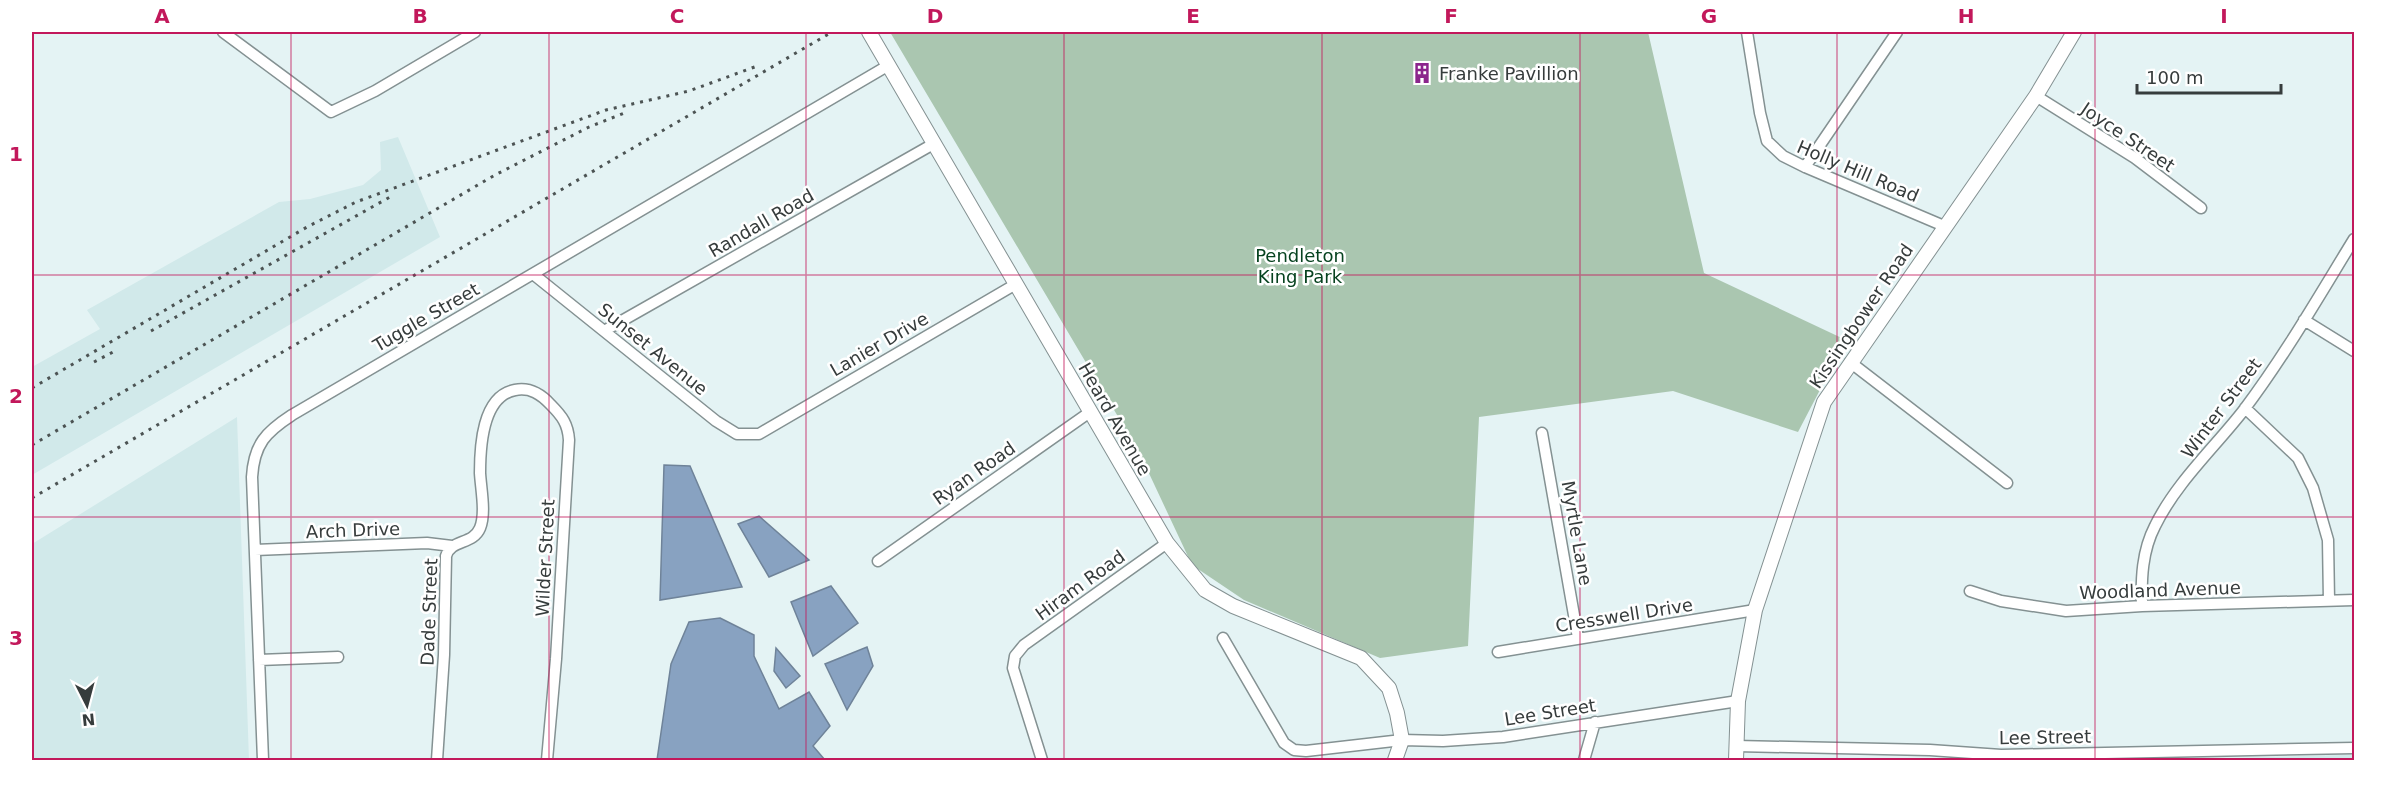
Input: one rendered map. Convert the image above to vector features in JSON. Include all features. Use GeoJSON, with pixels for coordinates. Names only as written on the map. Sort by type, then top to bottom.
{"type":"FeatureCollection","features":[{"type":"Feature","properties":{"kind":"street"},"geometry":{"type":"LineString","coordinates":[[223,32],[331,112],[375,91],[475,32]]}},
{"type":"Feature","properties":{"kind":"street","name":"Heard Avenue"},"geometry":{"type":"LineString","coordinates":[[869,32],[1167,543],[1205,590],[1223,601],[1361,658],[1389,688],[1402,740]]}},
{"type":"Feature","properties":{"kind":"street","name":"Holly Hill Road"},"geometry":{"type":"LineString","coordinates":[[1747,32],[1760,113],[1767,141],[1783,156],[1805,167],[1944,226]]}},
{"type":"Feature","properties":{"kind":"street"},"geometry":{"type":"LineString","coordinates":[[1805,167],[1897,32]]}},
{"type":"Feature","properties":{"kind":"street","name":"Kissingbower Road"},"geometry":{"type":"LineString","coordinates":[[1736,760],[1738,701],[1755,610],[1824,402],[2036,96],[2073,32]]}},
{"type":"Feature","properties":{"kind":"street","name":"Tuggle Street"},"geometry":{"type":"LineString","coordinates":[[263,760],[252,473],[259,444],[271,429],[889,65]]}},
{"type":"Feature","properties":{"kind":"street","name":"Joyce Street"},"geometry":{"type":"LineString","coordinates":[[2036,96],[2135,158],[2200,208]]}},
{"type":"Feature","properties":{"kind":"street","name":"Randall Road"},"geometry":{"type":"LineString","coordinates":[[604,331],[935,143]]}},
{"type":"Feature","properties":{"kind":"street","name":"Winter Street"},"geometry":{"type":"LineString","coordinates":[[2142,606],[2141,580],[2144,556],[2154,528],[2171,499],[2245,408],[2355,239]]}},
{"type":"Feature","properties":{"kind":"street","name":"Sunset Avenue"},"geometry":{"type":"LineString","coordinates":[[533,274],[716,421],[737,434],[759,434]]}},
{"type":"Feature","properties":{"kind":"street","name":"Lanier Drive"},"geometry":{"type":"LineString","coordinates":[[759,434],[1016,284]]}},
{"type":"Feature","properties":{"kind":"street"},"geometry":{"type":"LineString","coordinates":[[2304,320],[2355,351]]}},
{"type":"Feature","properties":{"kind":"street"},"geometry":{"type":"LineString","coordinates":[[1850,362],[2007,483]]}},
{"type":"Feature","properties":{"kind":"street","name":"Wilder Street"},"geometry":{"type":"LineString","coordinates":[[515,389],[524,388],[542,395],[565,419],[568,432],[556,659],[547,760]]}},
{"type":"Feature","properties":{"kind":"street","name":"Dade Street"},"geometry":{"type":"LineString","coordinates":[[437,760],[444,655],[445,565],[448,550],[472,538],[479,530],[482,514],[481,452],[487,417],[495,400],[515,389]]}},
{"type":"Feature","properties":{"kind":"street"},"geometry":{"type":"LineString","coordinates":[[2245,408],[2298,458],[2313,488],[2328,540],[2329,601]]}},
{"type":"Feature","properties":{"kind":"street","name":"Ryan Road"},"geometry":{"type":"LineString","coordinates":[[878,561],[1090,411]]}},
{"type":"Feature","properties":{"kind":"street","name":"Myrtle Lane"},"geometry":{"type":"LineString","coordinates":[[1542,433],[1578,638]]}},
{"type":"Feature","properties":{"kind":"street","name":"Arch Drive"},"geometry":{"type":"LineString","coordinates":[[255,550],[427,543],[452,546]]}},
{"type":"Feature","properties":{"kind":"street","name":"Hiram Road"},"geometry":{"type":"LineString","coordinates":[[1042,760],[1013,668],[1015,656],[1024,645],[1167,543]]}},
{"type":"Feature","properties":{"kind":"street","name":"Woodland Avenue"},"geometry":{"type":"LineString","coordinates":[[1970,591],[2001,601],[2066,610],[2355,600]]}},
{"type":"Feature","properties":{"kind":"street","name":"Cresswell Drive"},"geometry":{"type":"LineString","coordinates":[[1498,652],[1755,610]]}},
{"type":"Feature","properties":{"kind":"street"},"geometry":{"type":"LineString","coordinates":[[1223,638],[1284,743],[1294,750],[1306,751],[1402,740],[1395,760]]}},
{"type":"Feature","properties":{"kind":"street"},"geometry":{"type":"LineString","coordinates":[[259,660],[338,657]]}},
{"type":"Feature","properties":{"kind":"street","name":"Lee Street"},"geometry":{"type":"LineString","coordinates":[[1402,740],[1443,741],[1503,737],[1738,701]]}},
{"type":"Feature","properties":{"kind":"street"},"geometry":{"type":"LineString","coordinates":[[1584,760],[1595,722]]}},
{"type":"Feature","properties":{"kind":"street","name":"Lee Street"},"geometry":{"type":"LineString","coordinates":[[1736,746],[1930,750],[2001,755],[2355,748]]}},
{"type":"Feature","properties":{"kind":"shaded area"},"geometry":{"type":"Polygon","coordinates":[[[398,137],[440,237],[32,475],[32,367],[100,329],[87,310],[279,202],[310,199],[363,185],[381,170],[380,142],[398,137]]]}},
{"type":"Feature","properties":{"kind":"shaded area"},"geometry":{"type":"Polygon","coordinates":[[[237,417],[249,760],[32,760],[32,544],[237,417]]]}},
{"type":"Feature","properties":{"kind":"shaded area"},"geometry":{"type":"Polygon","coordinates":[[[2354,755],[2354,760],[2160,760],[2354,755]]]}},
{"type":"Feature","properties":{"kind":"green space","name":"Pendleton King Park"},"geometry":{"type":"Polygon","coordinates":[[[890,32],[1648,32],[1704,273],[1846,340],[1798,432],[1673,391],[1479,417],[1468,646],[1380,658],[1244,600],[1192,565],[1139,452],[890,32]]]}},
{"type":"Feature","properties":{"kind":"water"},"geometry":{"type":"Polygon","coordinates":[[[664,465],[690,466],[742,587],[660,600],[664,465]]]}},
{"type":"Feature","properties":{"kind":"water"},"geometry":{"type":"Polygon","coordinates":[[[759,516],[809,560],[769,577],[738,524],[759,516]]]}},
{"type":"Feature","properties":{"kind":"water"},"geometry":{"type":"Polygon","coordinates":[[[831,586],[858,623],[813,656],[791,602],[831,586]]]}},
{"type":"Feature","properties":{"kind":"water"},"geometry":{"type":"Polygon","coordinates":[[[720,618],[754,635],[754,656],[779,709],[809,692],[830,726],[813,746],[825,760],[657,760],[671,664],[689,622],[720,618]]]}},
{"type":"Feature","properties":{"kind":"water"},"geometry":{"type":"Polygon","coordinates":[[[867,647],[873,666],[847,710],[825,664],[867,647]]]}},
{"type":"Feature","properties":{"kind":"water"},"geometry":{"type":"Polygon","coordinates":[[[776,648],[800,676],[786,688],[774,671],[776,648]]]}},
{"type":"Feature","properties":{"kind":"railway"},"geometry":{"type":"LineString","coordinates":[[32,498],[832,32]]}},
{"type":"Feature","properties":{"kind":"railway"},"geometry":{"type":"LineString","coordinates":[[32,388],[307,227],[356,202],[606,110],[689,91],[760,65]]}},
{"type":"Feature","properties":{"kind":"railway"},"geometry":{"type":"LineString","coordinates":[[32,445],[495,175],[589,127],[627,112]]}},
{"type":"Feature","properties":{"kind":"railway"},"geometry":{"type":"LineString","coordinates":[[151,331],[390,197]]}},
{"type":"Feature","properties":{"kind":"railway"},"geometry":{"type":"LineString","coordinates":[[94,362],[113,352]]}},
{"type":"Feature","properties":{"kind":"place","name":"Franke Pavillion"},"geometry":{"type":"Point","coordinates":[1422,73]}}]}
